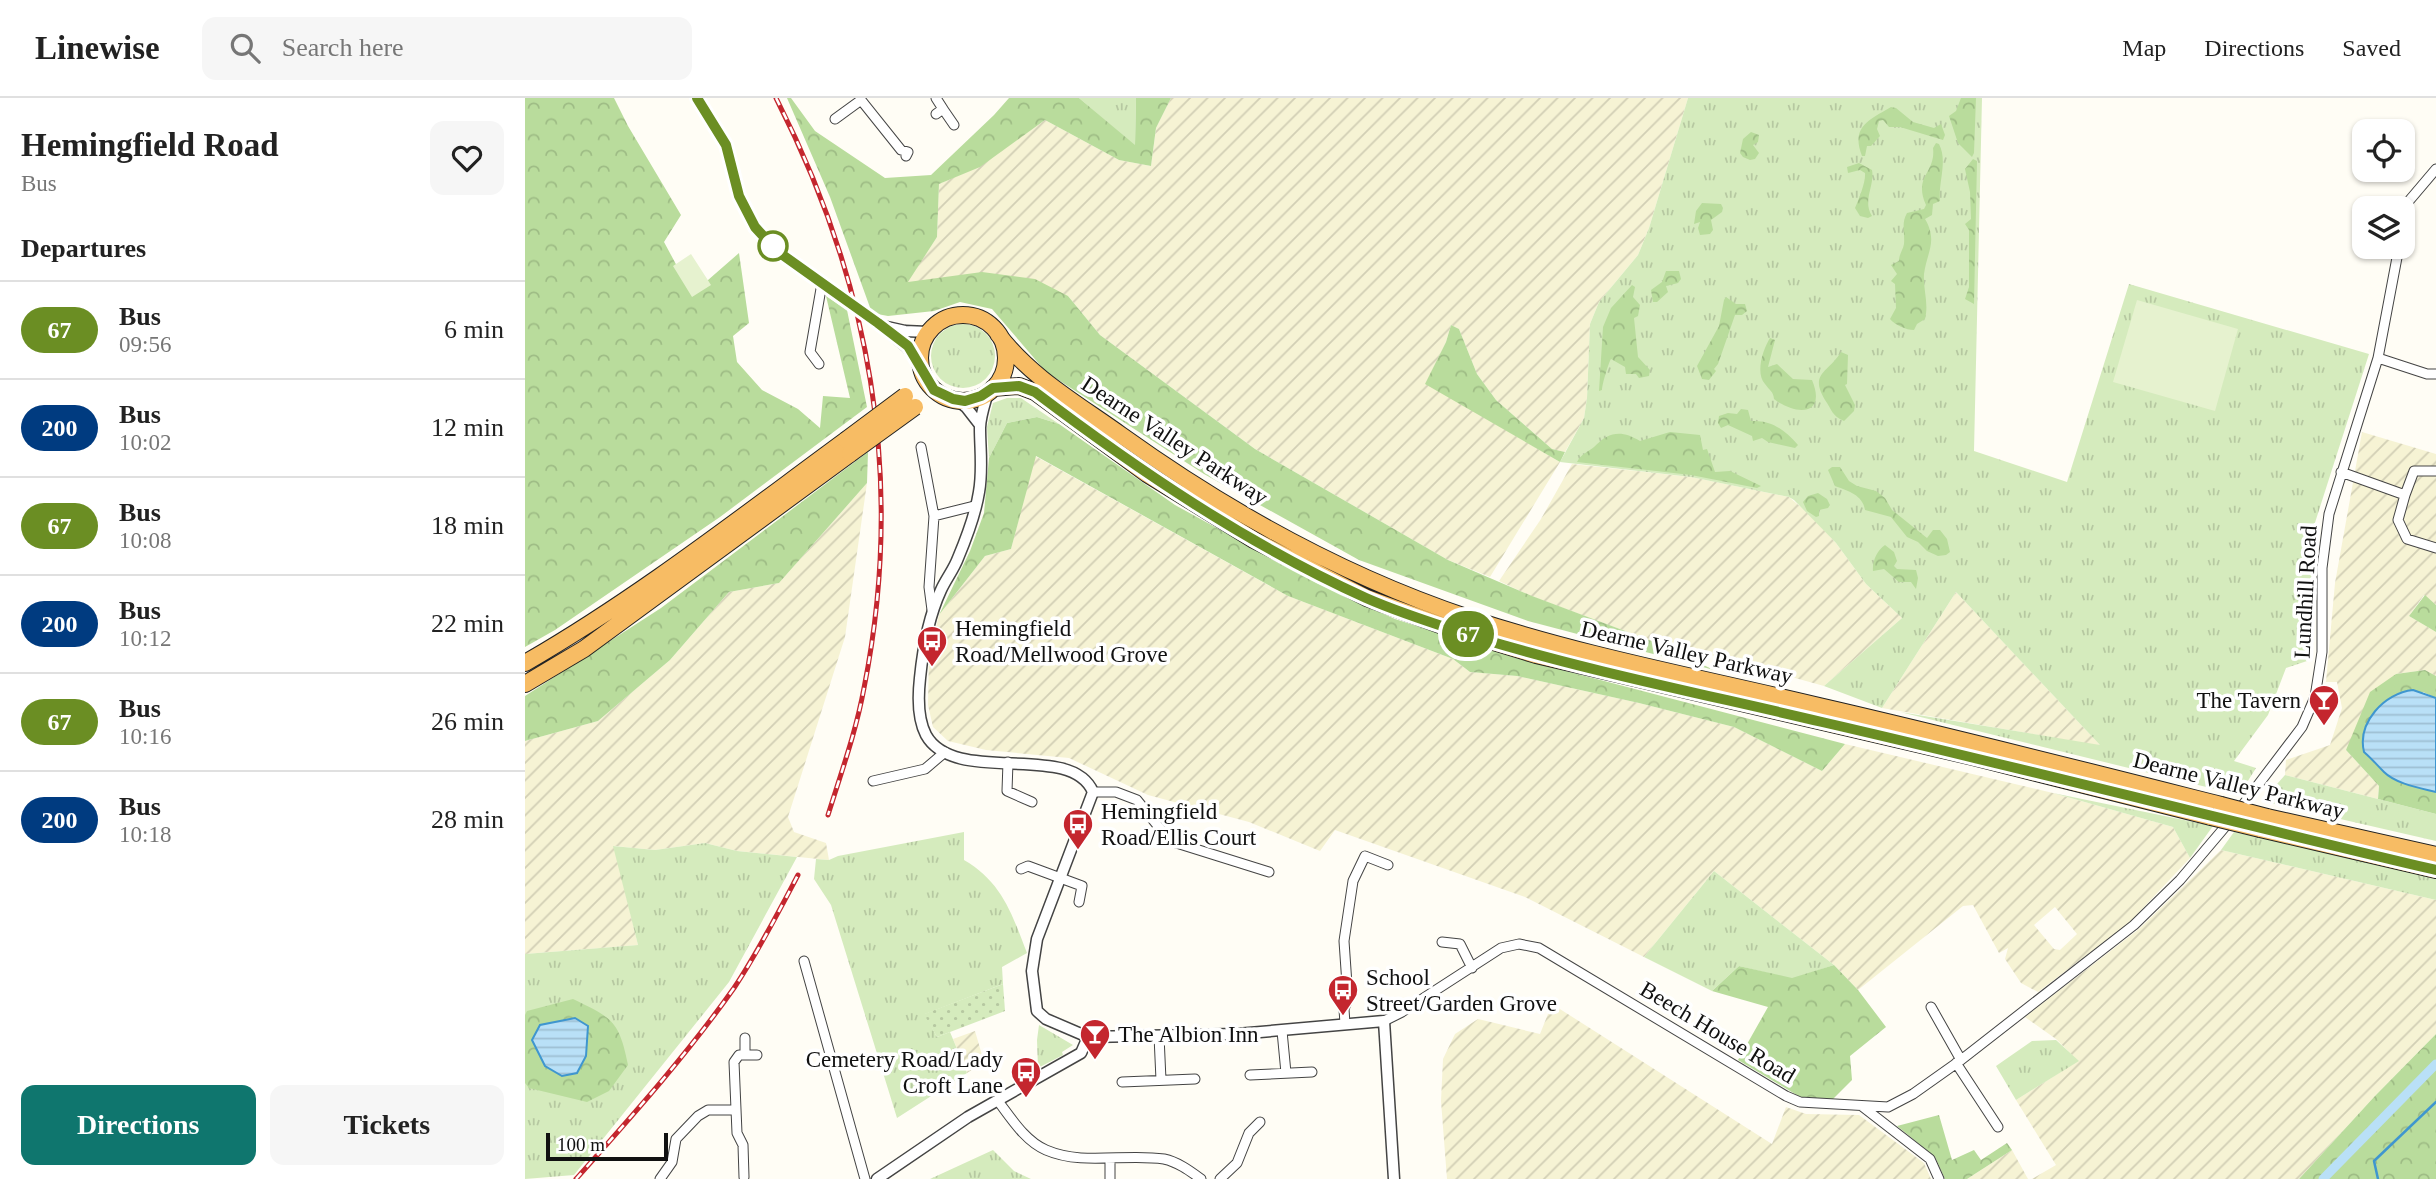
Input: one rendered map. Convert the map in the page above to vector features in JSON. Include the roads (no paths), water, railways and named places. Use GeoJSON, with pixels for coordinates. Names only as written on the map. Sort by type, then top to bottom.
{"type":"FeatureCollection","features":[{"type":"Feature","properties":{"kind":"highway"},"geometry":{"type":"LineString","coordinates":[[525,684],[584,649],[910,401],[921,369],[921,348],[928,332],[943,320],[963,315],[983,320],[998,334],[1003,342],[1005,362],[1003,371],[991,390],[973,399],[910,401]]}},
{"type":"Feature","properties":{"kind":"highway","name":"Dearne Valley Parkway"},"geometry":{"type":"LineString","coordinates":[[998,334],[1038,375],[1158,461],[1271,529],[1367,578],[1468,618],[1555,644],[1971,741],[2436,870]]}},
{"type":"Feature","properties":{"kind":"highway"},"geometry":{"type":"LineString","coordinates":[[921,369],[934,390],[955,400]]}},
{"type":"Feature","properties":{"kind":"highway","name":"Dearne Valley Parkway"},"geometry":{"type":"LineString","coordinates":[[991,390],[1019,386],[1035,392],[1147,474],[1254,540],[1367,598],[1442,625],[1536,655],[2216,811]]}},
{"type":"Feature","properties":{"kind":"highway"},"geometry":{"type":"LineString","coordinates":[[525,663],[659,578],[848,447]]}},
{"type":"Feature","properties":{"kind":"highway","name":"Dearne Valley Parkway"},"geometry":{"type":"LineString","coordinates":[[2263,823],[2436,855]]}},
{"type":"Feature","properties":{"kind":"street"},"geometry":{"type":"LineString","coordinates":[[697,98],[726,145],[739,196],[755,227],[777,251],[908,346],[921,369]]}},
{"type":"Feature","properties":{"kind":"street"},"geometry":{"type":"LineString","coordinates":[[936,98],[940,111],[954,125]]}},
{"type":"Feature","properties":{"kind":"street"},"geometry":{"type":"LineString","coordinates":[[835,119],[862,99],[901,150],[908,152],[906,156]]}},
{"type":"Feature","properties":{"kind":"street"},"geometry":{"type":"LineString","coordinates":[[2413,196],[2436,169]]}},
{"type":"Feature","properties":{"kind":"street","name":"Lundhill Road"},"geometry":{"type":"LineString","coordinates":[[2219,834],[2302,727],[2315,697],[2322,652],[2322,568],[2329,514],[2378,358],[2397,259]]}},
{"type":"Feature","properties":{"kind":"street"},"geometry":{"type":"LineString","coordinates":[[819,364],[810,352],[822,284]]}},
{"type":"Feature","properties":{"kind":"street"},"geometry":{"type":"LineString","coordinates":[[880,324],[905,331],[928,332]]}},
{"type":"Feature","properties":{"kind":"street"},"geometry":{"type":"LineString","coordinates":[[2378,358],[2427,374],[2436,374]]}},
{"type":"Feature","properties":{"kind":"street"},"geometry":{"type":"LineString","coordinates":[[991,390],[980,425],[982,453],[979,494],[958,559],[932,612],[924,643],[919,706],[927,737],[945,752],[971,762],[1008,762],[1062,769],[1080,775],[1089,782],[1093,792],[1037,939],[1032,971],[1037,1011],[1046,1019],[1088,1037],[1282,1031],[1384,1021],[1394,1179]]}},
{"type":"Feature","properties":{"kind":"street"},"geometry":{"type":"LineString","coordinates":[[955,400],[966,407],[980,425]]}},
{"type":"Feature","properties":{"kind":"street"},"geometry":{"type":"LineString","coordinates":[[921,447],[934,516],[929,587],[932,612]]}},
{"type":"Feature","properties":{"kind":"street"},"geometry":{"type":"LineString","coordinates":[[2436,471],[2414,471],[2398,520],[2407,539],[2436,548]]}},
{"type":"Feature","properties":{"kind":"street"},"geometry":{"type":"LineString","coordinates":[[2341,472],[2405,495]]}},
{"type":"Feature","properties":{"kind":"street"},"geometry":{"type":"LineString","coordinates":[[934,516],[974,506]]}},
{"type":"Feature","properties":{"kind":"street"},"geometry":{"type":"LineString","coordinates":[[873,781],[925,769],[945,752]]}},
{"type":"Feature","properties":{"kind":"street"},"geometry":{"type":"LineString","coordinates":[[1008,762],[1007,791],[1032,802]]}},
{"type":"Feature","properties":{"kind":"street"},"geometry":{"type":"LineString","coordinates":[[1093,792],[1116,792],[1137,800],[1170,841],[1269,872]]}},
{"type":"Feature","properties":{"kind":"street","name":"Beech House Road"},"geometry":{"type":"LineString","coordinates":[[1384,1021],[1501,948],[1519,944],[1539,948],[1786,1096],[1800,1102],[1888,1107],[1913,1094],[1958,1062],[2134,925],[2180,880],[2219,834]]}},
{"type":"Feature","properties":{"kind":"street"},"geometry":{"type":"LineString","coordinates":[[1345,1024],[1344,1009],[1348,999],[1344,941],[1353,881],[1365,856],[1388,865]]}},
{"type":"Feature","properties":{"kind":"street"},"geometry":{"type":"LineString","coordinates":[[1021,869],[1028,866],[1082,886],[1079,902]]}},
{"type":"Feature","properties":{"kind":"street"},"geometry":{"type":"LineString","coordinates":[[1442,942],[1460,944],[1472,968]]}},
{"type":"Feature","properties":{"kind":"street"},"geometry":{"type":"LineString","coordinates":[[804,961],[865,1179]]}},
{"type":"Feature","properties":{"kind":"street"},"geometry":{"type":"LineString","coordinates":[[1931,1007],[1958,1062],[1998,1127]]}},
{"type":"Feature","properties":{"kind":"street"},"geometry":{"type":"LineString","coordinates":[[1282,1031],[1286,1073]]}},
{"type":"Feature","properties":{"kind":"street"},"geometry":{"type":"LineString","coordinates":[[1159,1036],[1161,1080]]}},
{"type":"Feature","properties":{"kind":"street"},"geometry":{"type":"LineString","coordinates":[[877,1179],[968,1116],[1081,1054],[1088,1037]]}},
{"type":"Feature","properties":{"kind":"street"},"geometry":{"type":"LineString","coordinates":[[745,1038],[745,1055]]}},
{"type":"Feature","properties":{"kind":"street"},"geometry":{"type":"LineString","coordinates":[[744,1177],[743,1146],[737,1137],[734,1062],[736,1056],[757,1055]]}},
{"type":"Feature","properties":{"kind":"street"},"geometry":{"type":"LineString","coordinates":[[1250,1075],[1312,1072]]}},
{"type":"Feature","properties":{"kind":"street"},"geometry":{"type":"LineString","coordinates":[[1122,1082],[1195,1079]]}},
{"type":"Feature","properties":{"kind":"street"},"geometry":{"type":"LineString","coordinates":[[998,1101],[1020,1130],[1044,1149],[1068,1157],[1164,1160],[1186,1168],[1202,1179]]}},
{"type":"Feature","properties":{"kind":"street"},"geometry":{"type":"LineString","coordinates":[[1863,1107],[1930,1159],[1939,1179]]}},
{"type":"Feature","properties":{"kind":"street"},"geometry":{"type":"LineString","coordinates":[[660,1179],[672,1163],[676,1139],[698,1116],[708,1110],[735,1110]]}},
{"type":"Feature","properties":{"kind":"street"},"geometry":{"type":"LineString","coordinates":[[1220,1179],[1237,1163],[1249,1133],[1260,1122]]}},
{"type":"Feature","properties":{"kind":"street"},"geometry":{"type":"LineString","coordinates":[[1110,1158],[1110,1179]]}},
{"type":"Feature","properties":{"kind":"water"},"geometry":{"type":"Polygon","coordinates":[[[2413,690],[2436,698],[2436,792],[2395,780],[2364,752],[2365,730],[2375,711],[2392,697],[2413,690]]]}},
{"type":"Feature","properties":{"kind":"water"},"geometry":{"type":"Polygon","coordinates":[[[575,1018],[588,1026],[586,1056],[577,1073],[562,1076],[545,1066],[532,1040],[540,1025],[575,1018]]]}},
{"type":"Feature","properties":{"kind":"waterway"},"geometry":{"type":"LineString","coordinates":[[2323,1179],[2436,1064]]}},
{"type":"Feature","properties":{"kind":"waterway"},"geometry":{"type":"LineString","coordinates":[[2378,1179],[2374,1161],[2436,1102]]}},
{"type":"Feature","properties":{"kind":"railway"},"geometry":{"type":"LineString","coordinates":[[776,98],[809,168],[836,240],[856,312],[871,386],[879,460],[881,535],[876,611],[861,704],[828,815]]}},
{"type":"Feature","properties":{"kind":"railway"},"geometry":{"type":"LineString","coordinates":[[576,1179],[658,1086],[716,1013],[768,932],[798,875]]}},
{"type":"Feature","properties":{"kind":"place","name":"Hemingfield Road/Mellwood Grove"},"geometry":{"type":"Point","coordinates":[932,668]}},
{"type":"Feature","properties":{"kind":"place","name":"The Tavern"},"geometry":{"type":"Point","coordinates":[2324,727]}},
{"type":"Feature","properties":{"kind":"place","name":"Hemingfield Road/Ellis Court"},"geometry":{"type":"Point","coordinates":[1078,851]}},
{"type":"Feature","properties":{"kind":"place","name":"School Street/Garden Grove"},"geometry":{"type":"Point","coordinates":[1343,1017]}},
{"type":"Feature","properties":{"kind":"place","name":"The Albion Inn"},"geometry":{"type":"Point","coordinates":[1095,1061]}},
{"type":"Feature","properties":{"kind":"place","name":"Cemetery Road/Lady Croft Lane"},"geometry":{"type":"Point","coordinates":[1026,1099]}}]}
